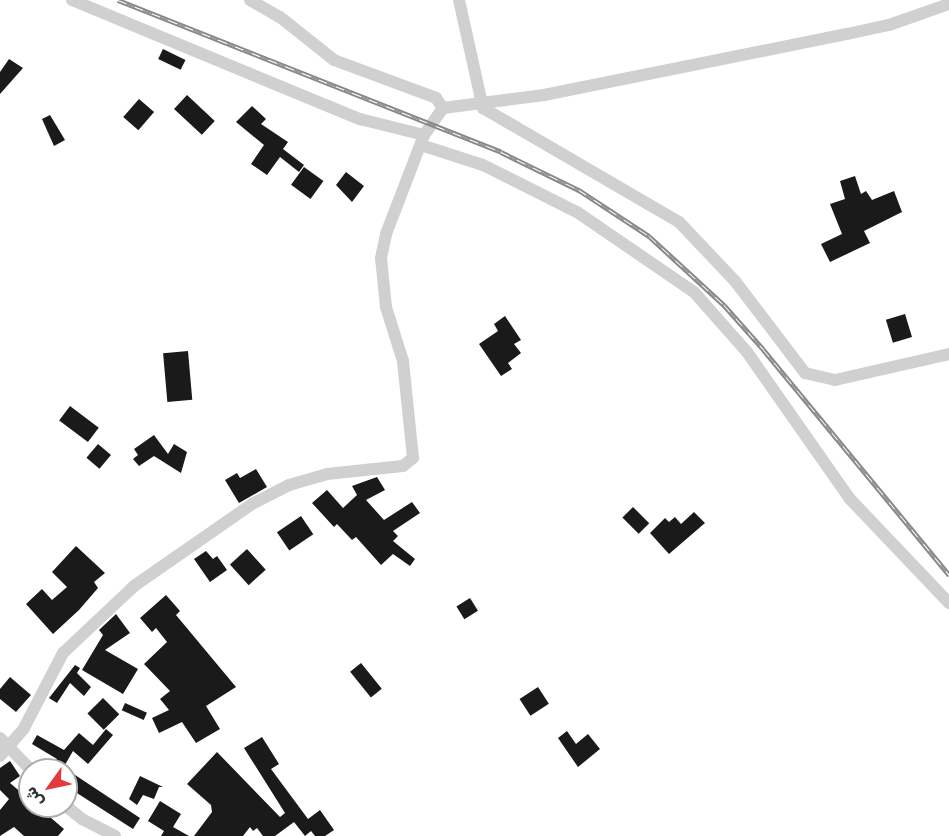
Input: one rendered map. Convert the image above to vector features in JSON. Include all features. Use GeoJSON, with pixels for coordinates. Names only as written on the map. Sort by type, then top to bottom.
{"type":"FeatureCollection","features":[{"type":"Feature","properties":{"kind":"street"},"geometry":{"type":"LineString","coordinates":[[72,0],[351,116],[422,140],[483,165],[577,212],[694,292],[747,352],[850,499],[949,603]]}},
{"type":"Feature","properties":{"kind":"street"},"geometry":{"type":"LineString","coordinates":[[250,0],[280,17],[334,60],[436,98],[443,108]]}},
{"type":"Feature","properties":{"kind":"street"},"geometry":{"type":"LineString","coordinates":[[459,0],[479,102],[483,108],[679,222],[735,281],[805,373],[835,380],[949,354]]}},
{"type":"Feature","properties":{"kind":"street"},"geometry":{"type":"LineString","coordinates":[[18,759],[3,747],[24,728],[63,653],[134,586],[252,504],[289,485],[327,474],[403,466],[413,458],[403,361],[386,307],[381,258],[386,234],[422,140],[443,108],[543,95],[889,26],[949,4]]}},
{"type":"Feature","properties":{"kind":"street"},"geometry":{"type":"LineString","coordinates":[[78,816],[115,836]]}},
{"type":"Feature","properties":{"kind":"building"},"geometry":{"type":"Polygon","coordinates":[[[163,49],[185,60],[181,70],[158,59],[163,49]]]}},
{"type":"Feature","properties":{"kind":"building"},"geometry":{"type":"Polygon","coordinates":[[[9,59],[23,68],[0,94],[0,72],[9,59]]]}},
{"type":"Feature","properties":{"kind":"building"},"geometry":{"type":"Polygon","coordinates":[[[187,95],[215,121],[202,135],[174,109],[187,95]]]}},
{"type":"Feature","properties":{"kind":"building"},"geometry":{"type":"Polygon","coordinates":[[[139,99],[154,112],[138,130],[123,117],[139,99]]]}},
{"type":"Feature","properties":{"kind":"building"},"geometry":{"type":"Polygon","coordinates":[[[252,106],[266,119],[261,124],[288,142],[283,149],[304,165],[299,172],[280,157],[267,175],[251,164],[264,145],[236,122],[252,106]]]}},
{"type":"Feature","properties":{"kind":"building"},"geometry":{"type":"Polygon","coordinates":[[[50,115],[65,140],[54,146],[42,119],[50,115]]]}},
{"type":"Feature","properties":{"kind":"building"},"geometry":{"type":"Polygon","coordinates":[[[304,167],[323,181],[310,199],[291,185],[304,167]]]}},
{"type":"Feature","properties":{"kind":"building"},"geometry":{"type":"Polygon","coordinates":[[[346,172],[364,186],[352,202],[336,185],[346,172]]]}},
{"type":"Feature","properties":{"kind":"building"},"geometry":{"type":"Polygon","coordinates":[[[855,176],[861,194],[866,191],[872,200],[894,191],[902,212],[864,231],[870,243],[830,262],[821,244],[842,234],[830,204],[845,199],[840,181],[855,176]]]}},
{"type":"Feature","properties":{"kind":"building"},"geometry":{"type":"Polygon","coordinates":[[[905,314],[912,337],[893,343],[886,320],[905,314]]]}},
{"type":"Feature","properties":{"kind":"building"},"geometry":{"type":"Polygon","coordinates":[[[505,316],[521,340],[514,344],[521,353],[508,363],[512,369],[501,376],[479,344],[498,331],[494,324],[505,316]]]}},
{"type":"Feature","properties":{"kind":"building"},"geometry":{"type":"Polygon","coordinates":[[[188,351],[192,400],[167,402],[163,353],[188,351]]]}},
{"type":"Feature","properties":{"kind":"building"},"geometry":{"type":"Polygon","coordinates":[[[70,406],[99,428],[88,442],[59,420],[70,406]]]}},
{"type":"Feature","properties":{"kind":"building"},"geometry":{"type":"Polygon","coordinates":[[[154,435],[168,454],[174,444],[187,452],[181,473],[154,456],[139,466],[133,459],[138,455],[134,449],[154,435]]]}},
{"type":"Feature","properties":{"kind":"building"},"geometry":{"type":"Polygon","coordinates":[[[98,444],[111,455],[99,469],[86,458],[98,444]]]}},
{"type":"Feature","properties":{"kind":"building"},"geometry":{"type":"Polygon","coordinates":[[[256,469],[267,487],[239,503],[225,480],[237,473],[240,478],[256,469]]]}},
{"type":"Feature","properties":{"kind":"building"},"geometry":{"type":"Polygon","coordinates":[[[377,477],[385,490],[366,500],[384,520],[412,502],[420,513],[393,531],[398,536],[393,541],[415,559],[410,566],[393,554],[381,565],[356,537],[352,540],[337,524],[334,527],[312,503],[327,490],[343,508],[357,495],[352,486],[377,477]]]}},
{"type":"Feature","properties":{"kind":"building"},"geometry":{"type":"Polygon","coordinates":[[[633,507],[649,523],[639,534],[622,518],[633,507]]]}},
{"type":"Feature","properties":{"kind":"building"},"geometry":{"type":"Polygon","coordinates":[[[694,512],[705,523],[669,554],[650,533],[665,518],[669,522],[675,517],[681,524],[694,512]]]}},
{"type":"Feature","properties":{"kind":"building"},"geometry":{"type":"Polygon","coordinates":[[[301,516],[313,534],[289,550],[277,532],[301,516]]]}},
{"type":"Feature","properties":{"kind":"building"},"geometry":{"type":"Polygon","coordinates":[[[76,546],[105,573],[94,582],[98,588],[79,610],[53,634],[26,604],[42,589],[52,600],[67,587],[52,572],[76,546]]]}},
{"type":"Feature","properties":{"kind":"building"},"geometry":{"type":"Polygon","coordinates":[[[247,549],[266,570],[249,585],[230,564],[247,549]]]}},
{"type":"Feature","properties":{"kind":"building"},"geometry":{"type":"Polygon","coordinates":[[[206,551],[213,559],[217,556],[227,570],[210,582],[194,559],[206,551]]]}},
{"type":"Feature","properties":{"kind":"building"},"geometry":{"type":"Polygon","coordinates":[[[166,595],[180,611],[176,615],[236,687],[206,706],[220,729],[196,743],[182,722],[159,733],[152,718],[169,710],[160,699],[170,691],[144,664],[167,642],[156,628],[152,632],[140,618],[166,595]]]}},
{"type":"Feature","properties":{"kind":"building"},"geometry":{"type":"Polygon","coordinates":[[[470,598],[478,611],[464,619],[456,606],[470,598]]]}},
{"type":"Feature","properties":{"kind":"building"},"geometry":{"type":"Polygon","coordinates":[[[116,614],[130,633],[105,650],[138,669],[123,694],[82,670],[103,635],[99,630],[116,614]]]}},
{"type":"Feature","properties":{"kind":"building"},"geometry":{"type":"Polygon","coordinates":[[[361,663],[382,689],[371,697],[350,672],[361,663]]]}},
{"type":"Feature","properties":{"kind":"building"},"geometry":{"type":"Polygon","coordinates":[[[75,665],[80,668],[77,673],[91,687],[84,696],[70,683],[57,703],[49,698],[75,665]]]}},
{"type":"Feature","properties":{"kind":"building"},"geometry":{"type":"Polygon","coordinates":[[[10,677],[31,695],[16,712],[0,699],[0,689],[10,677]]]}},
{"type":"Feature","properties":{"kind":"building"},"geometry":{"type":"Polygon","coordinates":[[[538,687],[549,704],[530,716],[520,699],[538,687]]]}},
{"type":"Feature","properties":{"kind":"building"},"geometry":{"type":"Polygon","coordinates":[[[103,698],[119,714],[104,730],[87,714],[103,698]]]}},
{"type":"Feature","properties":{"kind":"building"},"geometry":{"type":"Polygon","coordinates":[[[125,703],[147,713],[144,720],[122,710],[125,703]]]}},
{"type":"Feature","properties":{"kind":"building"},"geometry":{"type":"Polygon","coordinates":[[[106,729],[113,735],[88,764],[73,751],[69,758],[55,758],[32,744],[37,735],[64,750],[79,733],[93,745],[106,729]]]}},
{"type":"Feature","properties":{"kind":"building"},"geometry":{"type":"Polygon","coordinates":[[[567,731],[576,744],[588,734],[600,749],[578,767],[558,738],[567,731]]]}},
{"type":"Feature","properties":{"kind":"building"},"geometry":{"type":"Polygon","coordinates":[[[262,737],[279,764],[271,769],[308,819],[320,810],[334,830],[325,836],[315,836],[311,831],[305,836],[294,822],[275,836],[263,836],[257,828],[253,831],[250,827],[243,836],[194,836],[212,812],[211,805],[187,784],[217,752],[280,817],[285,813],[244,748],[262,737]]]}},
{"type":"Feature","properties":{"kind":"building"},"geometry":{"type":"Polygon","coordinates":[[[10,761],[18,773],[18,777],[10,783],[18,790],[18,818],[51,818],[64,829],[58,836],[24,836],[14,827],[0,836],[0,810],[9,799],[0,790],[0,768],[10,761]]]}},
{"type":"Feature","properties":{"kind":"building"},"geometry":{"type":"Polygon","coordinates":[[[140,776],[163,787],[159,787],[154,799],[143,795],[137,805],[129,799],[140,776]]]}},
{"type":"Feature","properties":{"kind":"building"},"geometry":{"type":"Polygon","coordinates":[[[78,777],[140,818],[133,829],[78,794],[78,777]]]}},
{"type":"Feature","properties":{"kind":"building"},"geometry":{"type":"Polygon","coordinates":[[[160,801],[181,814],[173,827],[189,836],[161,836],[164,831],[148,821],[160,801]]]}},
{"type":"Feature","properties":{"kind":"railway"},"geometry":{"type":"LineString","coordinates":[[118,0],[501,152],[579,190],[649,236],[724,305],[763,349],[949,575]]}}]}
